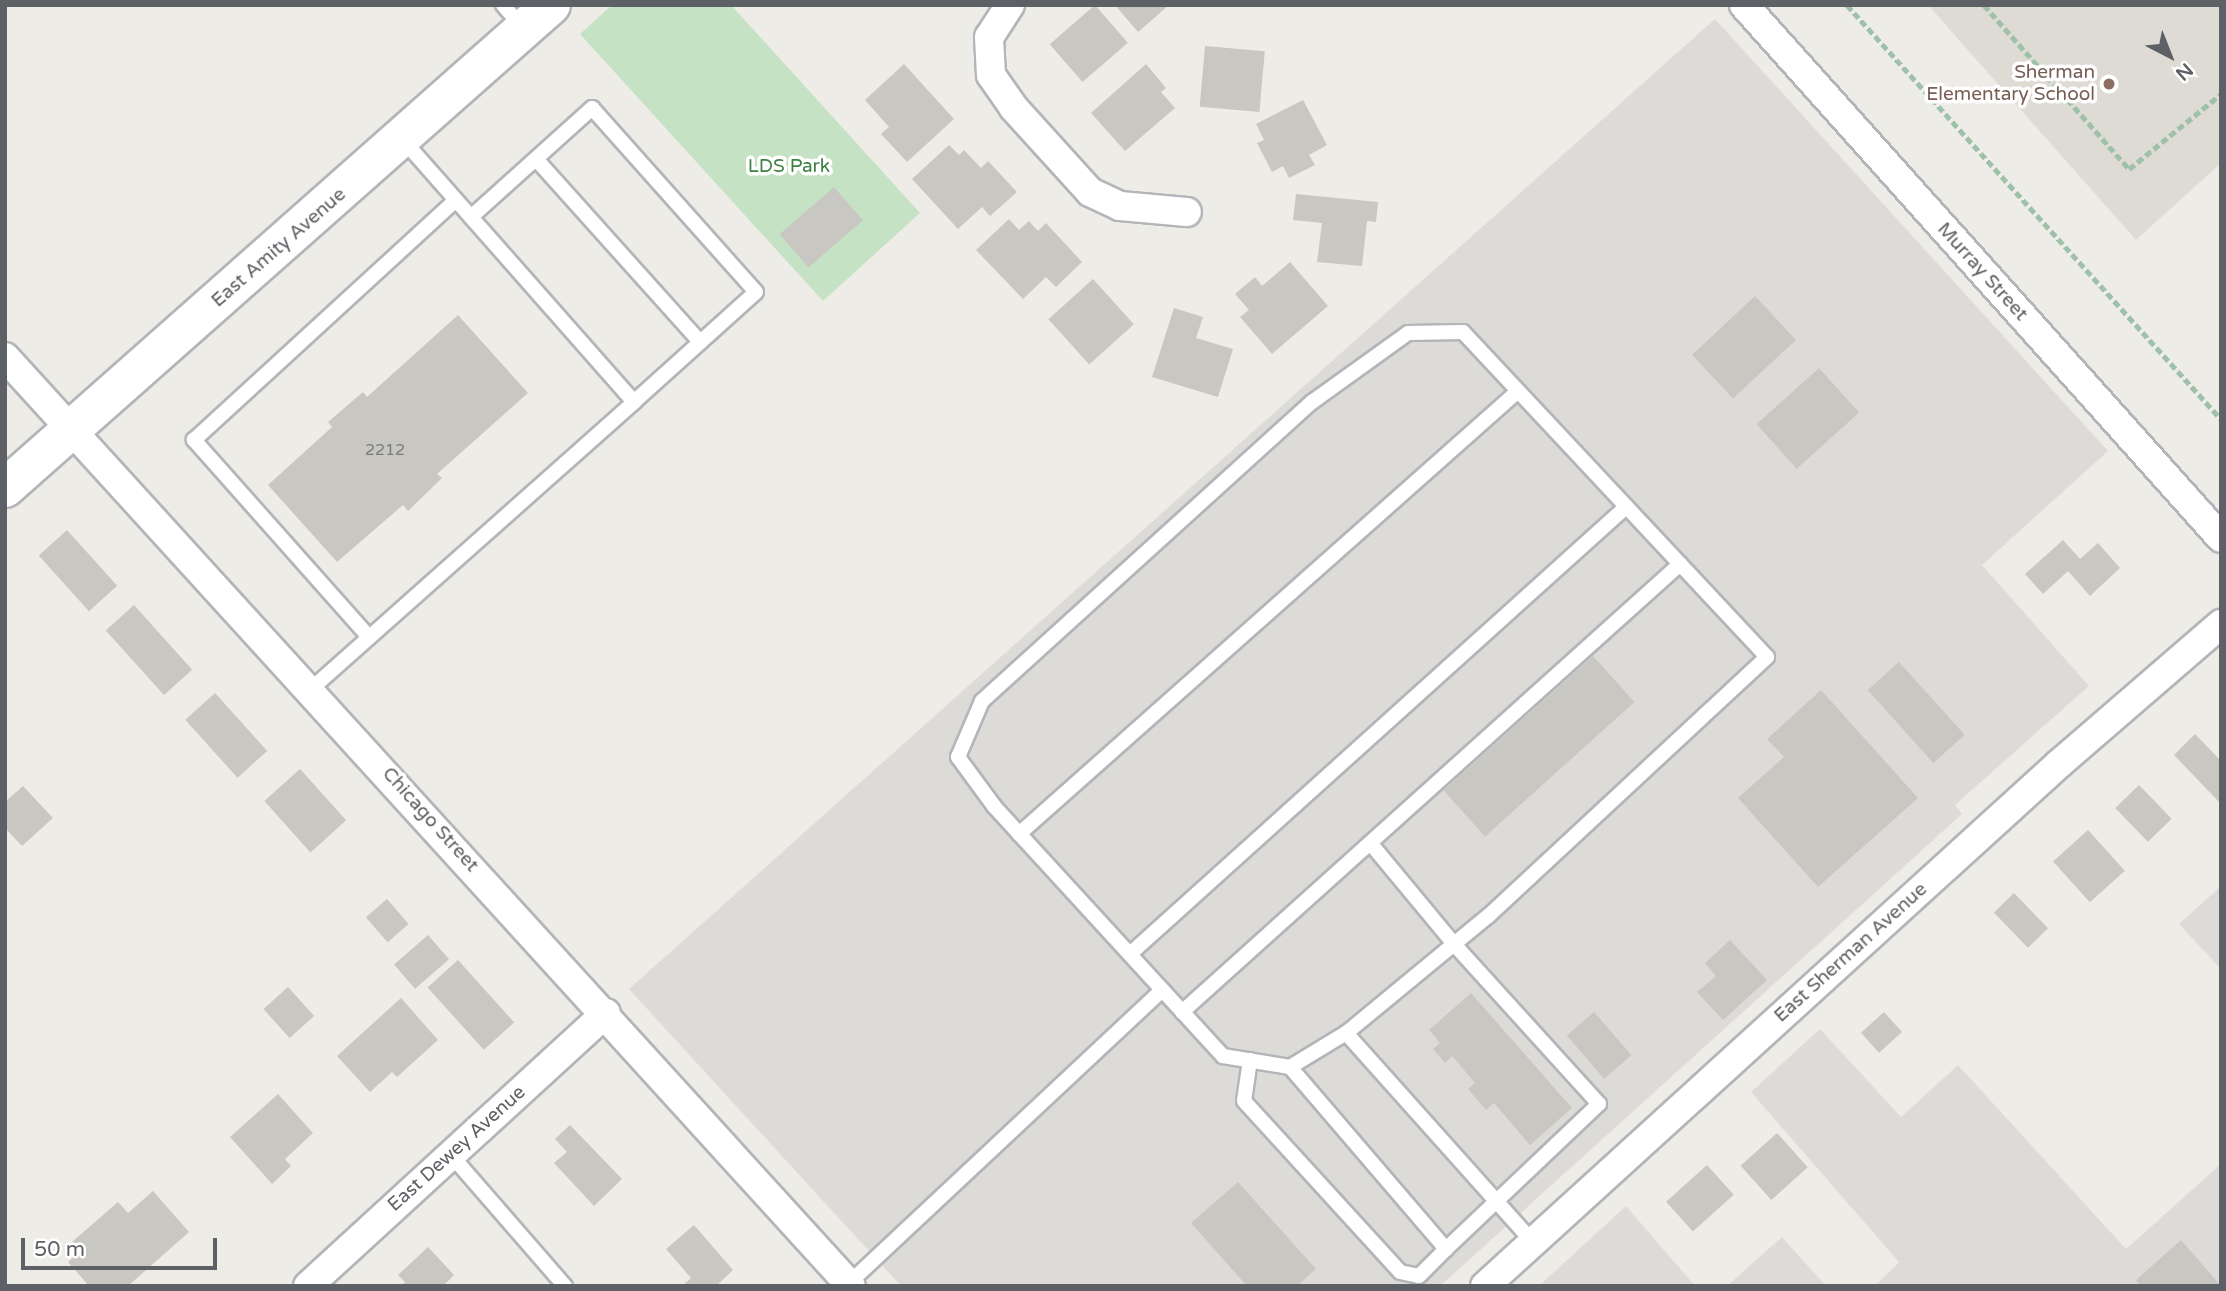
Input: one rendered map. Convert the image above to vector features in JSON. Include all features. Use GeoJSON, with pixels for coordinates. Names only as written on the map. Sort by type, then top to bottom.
{"type":"FeatureCollection","features":[{"type":"Feature","properties":{"kind":"main road","name":"East Amity Avenue"},"geometry":{"type":"LineString","coordinates":[[5,488],[402,140],[527,13]]}},
{"type":"Feature","properties":{"kind":"street"},"geometry":{"type":"LineString","coordinates":[[1010,5],[989,37],[991,75],[1013,107],[1090,192],[1120,206],[1187,212]]}},
{"type":"Feature","properties":{"kind":"street","name":"Murray Street"},"geometry":{"type":"LineString","coordinates":[[1744,5],[2221,538]]}},
{"type":"Feature","properties":{"kind":"street","name":"Chicago Street"},"geometry":{"type":"LineString","coordinates":[[5,358],[73,428],[850,1284]]}},
{"type":"Feature","properties":{"kind":"street","name":"East Sherman Avenue"},"geometry":{"type":"LineString","coordinates":[[1485,1286],[2060,763],[2221,625]]}},
{"type":"Feature","properties":{"kind":"street","name":"East Dewey Avenue"},"geometry":{"type":"LineString","coordinates":[[308,1286],[606,1013]]}},
{"type":"Feature","properties":{"kind":"lane"},"geometry":{"type":"LineString","coordinates":[[311,689],[756,292],[592,108],[471,217]]}},
{"type":"Feature","properties":{"kind":"lane"},"geometry":{"type":"LineString","coordinates":[[402,140],[634,402]]}},
{"type":"Feature","properties":{"kind":"lane"},"geometry":{"type":"LineString","coordinates":[[536,159],[700,342]]}},
{"type":"Feature","properties":{"kind":"lane"},"geometry":{"type":"LineString","coordinates":[[369,637],[194,440],[456,200]]}},
{"type":"Feature","properties":{"kind":"lane"},"geometry":{"type":"LineString","coordinates":[[1290,1067],[1346,1033],[1454,944],[1767,657],[1463,332],[1408,333],[1312,402],[982,701],[958,757],[1019,834],[1223,1056],[1290,1067],[1447,1250]]}},
{"type":"Feature","properties":{"kind":"lane"},"geometry":{"type":"LineString","coordinates":[[1019,834],[1518,391]]}},
{"type":"Feature","properties":{"kind":"lane"},"geometry":{"type":"LineString","coordinates":[[1130,954],[1626,507]]}},
{"type":"Feature","properties":{"kind":"lane"},"geometry":{"type":"LineString","coordinates":[[1182,1012],[1680,564]]}},
{"type":"Feature","properties":{"kind":"lane"},"geometry":{"type":"LineString","coordinates":[[1250,1060],[1244,1101],[1400,1272],[1419,1276],[1599,1104],[1454,944],[1370,843]]}},
{"type":"Feature","properties":{"kind":"lane"},"geometry":{"type":"LineString","coordinates":[[850,1284],[1162,990]]}},
{"type":"Feature","properties":{"kind":"lane"},"geometry":{"type":"LineString","coordinates":[[1346,1033],[1533,1242]]}},
{"type":"Feature","properties":{"kind":"lane"},"geometry":{"type":"LineString","coordinates":[[451,1155],[565,1286]]}},
{"type":"Feature","properties":{"kind":"path"},"geometry":{"type":"LineString","coordinates":[[1847,5],[2221,419]]}},
{"type":"Feature","properties":{"kind":"path"},"geometry":{"type":"LineString","coordinates":[[1984,5],[2129,169],[2221,94]]}},
{"type":"Feature","properties":{"kind":"shaded area","name":"Sherman Elementary School"},"geometry":{"type":"Polygon","coordinates":[[[1928,5],[2221,5],[2221,163],[2136,240],[1928,5]]]}},
{"type":"Feature","properties":{"kind":"shaded area"},"geometry":{"type":"Polygon","coordinates":[[[1715,19],[2108,451],[1982,565],[2089,686],[1955,805],[1962,814],[1440,1286],[901,1286],[629,989],[1715,19]]]}},
{"type":"Feature","properties":{"kind":"shaded area"},"geometry":{"type":"Polygon","coordinates":[[[2221,886],[2221,969],[2179,924],[2221,886]]]}},
{"type":"Feature","properties":{"kind":"shaded area"},"geometry":{"type":"Polygon","coordinates":[[[1820,1029],[1901,1117],[1958,1065],[2126,1249],[2221,1164],[2221,1286],[1875,1286],[1899,1262],[1751,1092],[1820,1029]]]}},
{"type":"Feature","properties":{"kind":"shaded area"},"geometry":{"type":"Polygon","coordinates":[[[1626,1206],[1695,1286],[1539,1286],[1626,1206]]]}},
{"type":"Feature","properties":{"kind":"shaded area"},"geometry":{"type":"Polygon","coordinates":[[[1782,1237],[1826,1286],[1727,1286],[1782,1237]]]}},
{"type":"Feature","properties":{"kind":"green space","name":"LDS Park"},"geometry":{"type":"Polygon","coordinates":[[[612,5],[731,5],[920,213],[823,301],[580,34],[612,5]]]}},
{"type":"Feature","properties":{"kind":"building"},"geometry":{"type":"Polygon","coordinates":[[[1095,5],[1128,43],[1083,82],[1050,44],[1095,5]]]}},
{"type":"Feature","properties":{"kind":"building"},"geometry":{"type":"Polygon","coordinates":[[[1115,5],[1169,5],[1138,32],[1115,5]]]}},
{"type":"Feature","properties":{"kind":"building"},"geometry":{"type":"Polygon","coordinates":[[[1205,46],[1265,51],[1259,112],[1200,107],[1205,46]]]}},
{"type":"Feature","properties":{"kind":"building"},"geometry":{"type":"Polygon","coordinates":[[[904,64],[954,119],[907,162],[881,134],[889,127],[865,100],[904,64]]]}},
{"type":"Feature","properties":{"kind":"building"},"geometry":{"type":"Polygon","coordinates":[[[1146,64],[1166,88],[1161,92],[1175,108],[1125,151],[1091,113],[1146,64]]]}},
{"type":"Feature","properties":{"kind":"building"},"geometry":{"type":"Polygon","coordinates":[[[1303,100],[1327,145],[1309,155],[1315,165],[1289,178],[1283,166],[1272,172],[1257,143],[1264,140],[1256,124],[1303,100]]]}},
{"type":"Feature","properties":{"kind":"building"},"geometry":{"type":"Polygon","coordinates":[[[949,145],[959,155],[964,150],[981,168],[988,161],[1017,192],[990,216],[982,207],[958,229],[912,179],[949,145]]]}},
{"type":"Feature","properties":{"kind":"building"},"geometry":{"type":"Polygon","coordinates":[[[834,187],[863,220],[809,267],[780,234],[834,187]]]}},
{"type":"Feature","properties":{"kind":"building"},"geometry":{"type":"Polygon","coordinates":[[[1296,194],[1378,202],[1376,222],[1367,221],[1362,266],[1317,262],[1322,223],[1293,220],[1296,194]]]}},
{"type":"Feature","properties":{"kind":"building"},"geometry":{"type":"Polygon","coordinates":[[[1009,219],[1019,230],[1029,221],[1038,231],[1046,223],[1082,262],[1056,287],[1046,277],[1023,299],[976,250],[1009,219]]]}},
{"type":"Feature","properties":{"kind":"building"},"geometry":{"type":"Polygon","coordinates":[[[1290,262],[1328,306],[1272,354],[1240,317],[1249,310],[1235,294],[1255,277],[1262,286],[1290,262]]]}},
{"type":"Feature","properties":{"kind":"building"},"geometry":{"type":"Polygon","coordinates":[[[1093,279],[1134,324],[1089,364],[1048,319],[1093,279]]]}},
{"type":"Feature","properties":{"kind":"building"},"geometry":{"type":"Polygon","coordinates":[[[1755,296],[1796,340],[1733,399],[1692,355],[1755,296]]]}},
{"type":"Feature","properties":{"kind":"building"},"geometry":{"type":"Polygon","coordinates":[[[1174,308],[1203,317],[1196,338],[1233,349],[1218,397],[1152,377],[1174,308]]]}},
{"type":"Feature","properties":{"kind":"building"},"geometry":{"type":"Polygon","coordinates":[[[458,315],[528,393],[437,474],[442,478],[408,511],[403,505],[337,562],[268,485],[332,427],[328,422],[363,392],[367,397],[458,315]]]}},
{"type":"Feature","properties":{"kind":"building"},"geometry":{"type":"Polygon","coordinates":[[[1819,368],[1859,413],[1797,469],[1757,424],[1819,368]]]}},
{"type":"Feature","properties":{"kind":"building"},"geometry":{"type":"Polygon","coordinates":[[[67,530],[117,586],[89,611],[39,555],[67,530]]]}},
{"type":"Feature","properties":{"kind":"building"},"geometry":{"type":"Polygon","coordinates":[[[2063,540],[2080,559],[2098,543],[2120,568],[2090,596],[2068,571],[2043,594],[2025,574],[2063,540]]]}},
{"type":"Feature","properties":{"kind":"building"},"geometry":{"type":"Polygon","coordinates":[[[134,605],[192,670],[164,695],[106,630],[134,605]]]}},
{"type":"Feature","properties":{"kind":"building"},"geometry":{"type":"Polygon","coordinates":[[[1593,656],[1634,702],[1485,837],[1444,790],[1593,656]]]}},
{"type":"Feature","properties":{"kind":"building"},"geometry":{"type":"Polygon","coordinates":[[[1899,662],[1965,735],[1933,763],[1868,690],[1899,662]]]}},
{"type":"Feature","properties":{"kind":"building"},"geometry":{"type":"Polygon","coordinates":[[[1821,690],[1918,798],[1818,887],[1738,798],[1784,757],[1767,739],[1821,690]]]}},
{"type":"Feature","properties":{"kind":"building"},"geometry":{"type":"Polygon","coordinates":[[[215,693],[267,751],[237,778],[185,720],[215,693]]]}},
{"type":"Feature","properties":{"kind":"building"},"geometry":{"type":"Polygon","coordinates":[[[2195,734],[2221,761],[2221,804],[2174,755],[2195,734]]]}},
{"type":"Feature","properties":{"kind":"building"},"geometry":{"type":"Polygon","coordinates":[[[300,769],[346,820],[310,852],[264,801],[300,769]]]}},
{"type":"Feature","properties":{"kind":"building"},"geometry":{"type":"Polygon","coordinates":[[[2139,785],[2172,819],[2148,842],[2115,808],[2139,785]]]}},
{"type":"Feature","properties":{"kind":"building"},"geometry":{"type":"Polygon","coordinates":[[[23,786],[53,818],[22,846],[5,828],[5,802],[23,786]]]}},
{"type":"Feature","properties":{"kind":"building"},"geometry":{"type":"Polygon","coordinates":[[[2088,830],[2125,871],[2090,902],[2053,861],[2088,830]]]}},
{"type":"Feature","properties":{"kind":"building"},"geometry":{"type":"Polygon","coordinates":[[[2014,893],[2048,928],[2028,948],[1994,912],[2014,893]]]}},
{"type":"Feature","properties":{"kind":"building"},"geometry":{"type":"Polygon","coordinates":[[[387,899],[409,924],[388,942],[366,917],[387,899]]]}},
{"type":"Feature","properties":{"kind":"building"},"geometry":{"type":"Polygon","coordinates":[[[428,935],[449,959],[415,989],[394,965],[428,935]]]}},
{"type":"Feature","properties":{"kind":"building"},"geometry":{"type":"Polygon","coordinates":[[[1730,940],[1767,980],[1723,1020],[1697,992],[1716,976],[1705,963],[1730,940]]]}},
{"type":"Feature","properties":{"kind":"building"},"geometry":{"type":"Polygon","coordinates":[[[458,960],[514,1022],[484,1050],[428,987],[458,960]]]}},
{"type":"Feature","properties":{"kind":"building"},"geometry":{"type":"Polygon","coordinates":[[[288,987],[314,1016],[290,1038],[263,1009],[288,987]]]}},
{"type":"Feature","properties":{"kind":"building"},"geometry":{"type":"Polygon","coordinates":[[[1471,993],[1572,1108],[1530,1145],[1494,1103],[1486,1110],[1468,1089],[1475,1083],[1452,1056],[1445,1063],[1433,1049],[1440,1043],[1429,1030],[1471,993]]]}},
{"type":"Feature","properties":{"kind":"building"},"geometry":{"type":"Polygon","coordinates":[[[401,998],[438,1040],[397,1077],[392,1072],[370,1092],[337,1056],[401,998]]]}},
{"type":"Feature","properties":{"kind":"building"},"geometry":{"type":"Polygon","coordinates":[[[1594,1012],[1631,1055],[1604,1079],[1567,1036],[1594,1012]]]}},
{"type":"Feature","properties":{"kind":"building"},"geometry":{"type":"Polygon","coordinates":[[[1884,1012],[1902,1032],[1879,1053],[1861,1033],[1884,1012]]]}},
{"type":"Feature","properties":{"kind":"building"},"geometry":{"type":"Polygon","coordinates":[[[278,1094],[313,1133],[285,1159],[291,1166],[272,1184],[230,1137],[278,1094]]]}},
{"type":"Feature","properties":{"kind":"building"},"geometry":{"type":"Polygon","coordinates":[[[570,1125],[622,1179],[594,1206],[554,1163],[567,1152],[555,1139],[570,1125]]]}},
{"type":"Feature","properties":{"kind":"building"},"geometry":{"type":"Polygon","coordinates":[[[1777,1133],[1808,1167],[1771,1200],[1741,1166],[1777,1133]]]}},
{"type":"Feature","properties":{"kind":"building"},"geometry":{"type":"Polygon","coordinates":[[[1707,1165],[1734,1195],[1693,1232],[1666,1202],[1707,1165]]]}},
{"type":"Feature","properties":{"kind":"building"},"geometry":{"type":"Polygon","coordinates":[[[1238,1182],[1316,1269],[1297,1286],[1247,1286],[1191,1223],[1238,1182]]]}},
{"type":"Feature","properties":{"kind":"building"},"geometry":{"type":"Polygon","coordinates":[[[153,1191],[189,1232],[128,1286],[89,1286],[68,1262],[80,1251],[72,1242],[118,1202],[128,1213],[153,1191]]]}},
{"type":"Feature","properties":{"kind":"building"},"geometry":{"type":"Polygon","coordinates":[[[694,1225],[733,1270],[716,1286],[682,1286],[691,1278],[666,1249],[694,1225]]]}},
{"type":"Feature","properties":{"kind":"building"},"geometry":{"type":"Polygon","coordinates":[[[2181,1240],[2221,1286],[2141,1286],[2136,1280],[2181,1240]]]}},
{"type":"Feature","properties":{"kind":"building"},"geometry":{"type":"Polygon","coordinates":[[[428,1247],[454,1275],[443,1286],[402,1286],[405,1282],[398,1275],[428,1247]]]}},
{"type":"Feature","properties":{"kind":"place","name":"Sherman Elementary School"},"geometry":{"type":"Point","coordinates":[2109,84]}}]}
